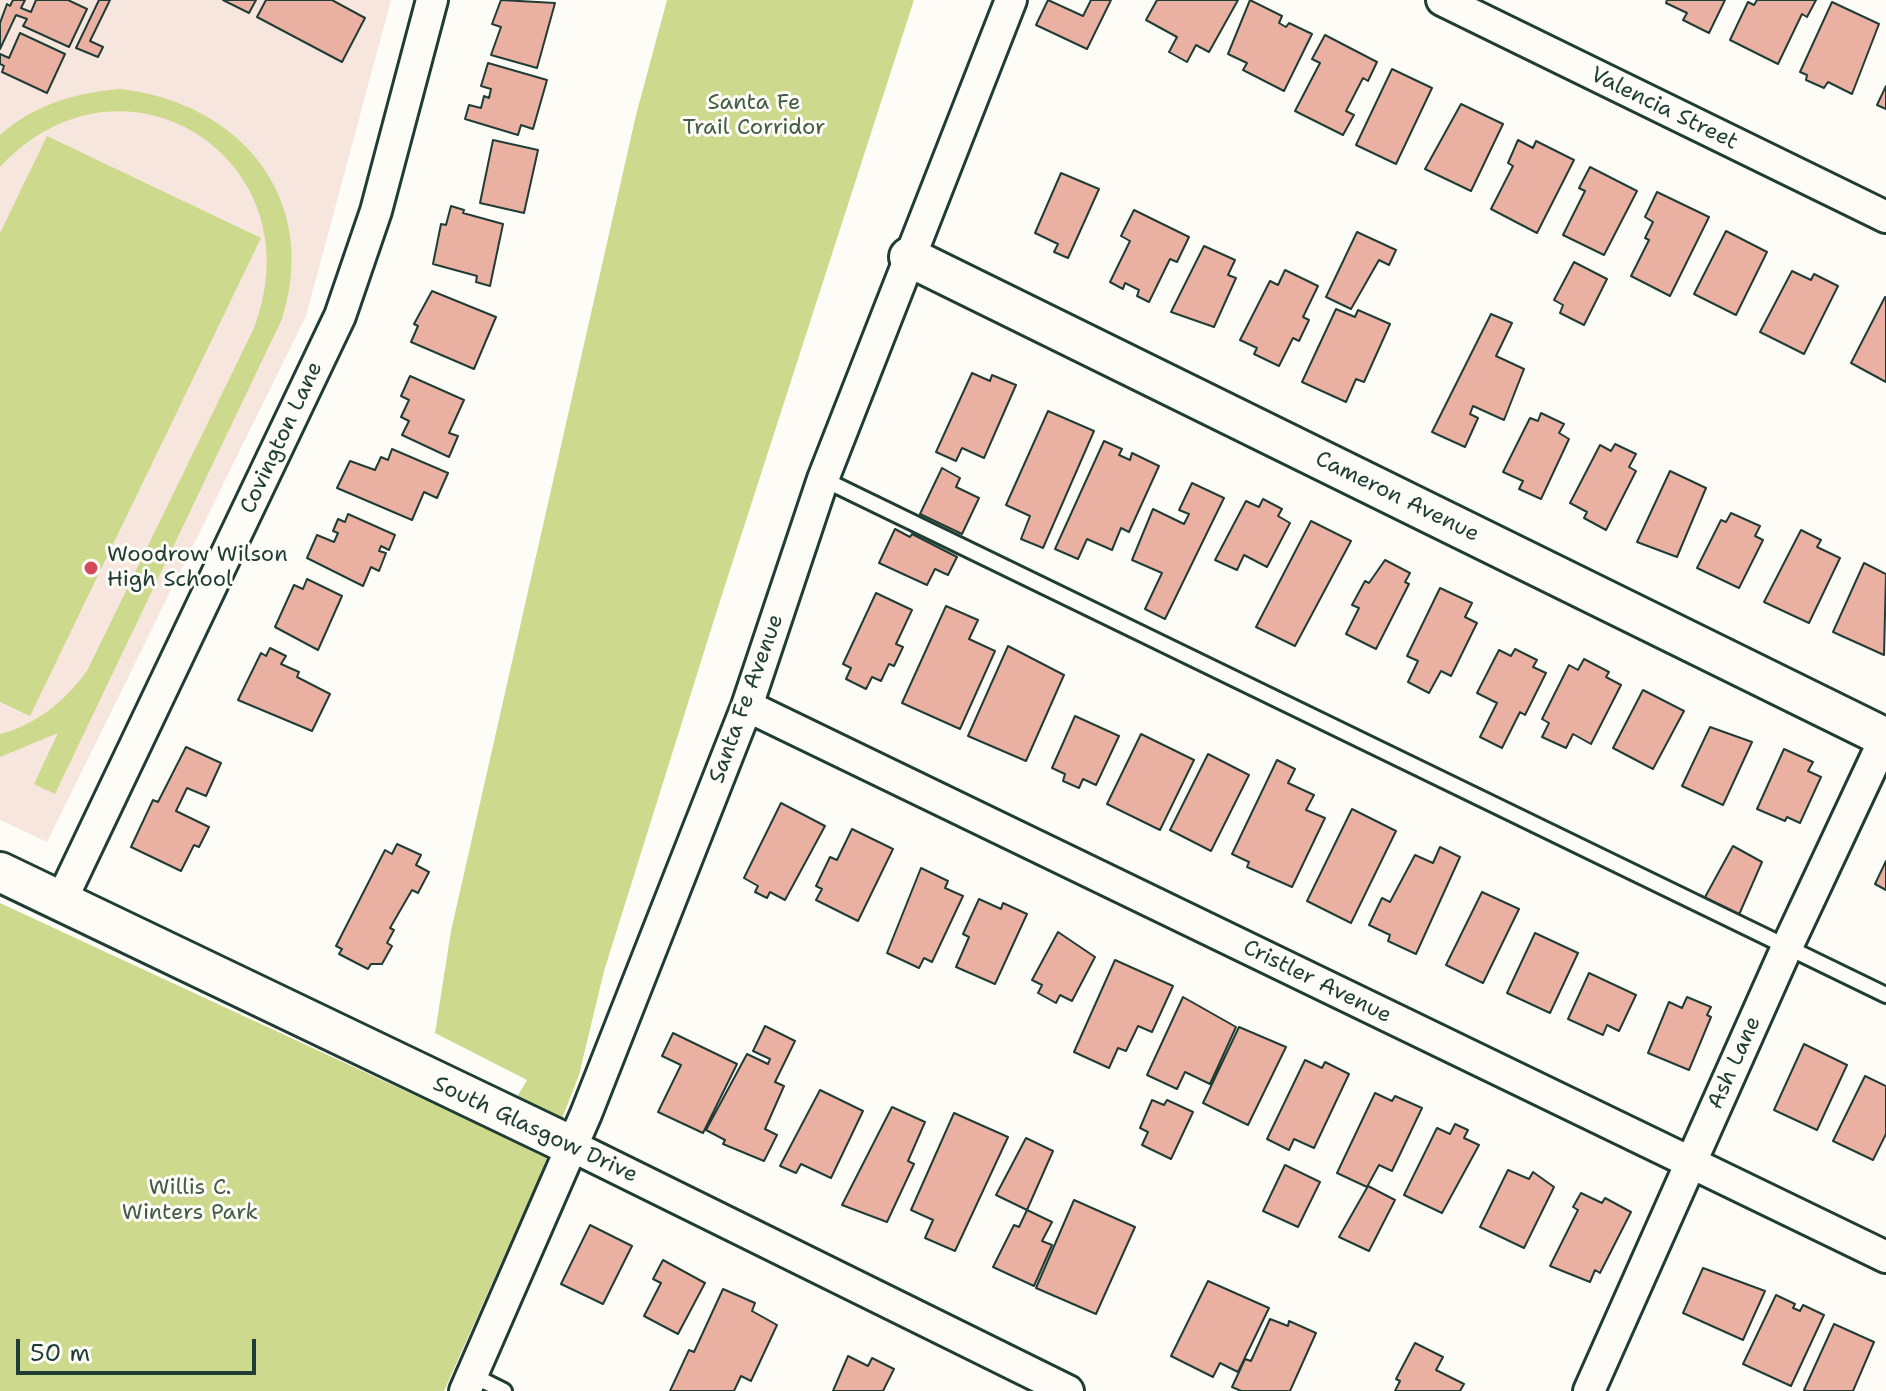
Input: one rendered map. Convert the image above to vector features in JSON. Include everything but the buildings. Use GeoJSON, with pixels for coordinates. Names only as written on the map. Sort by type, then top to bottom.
{"type":"FeatureCollection","features":[{"type":"Feature","properties":{"kind":"street","name":"Covington Lane"},"geometry":{"type":"LineString","coordinates":[[61,901],[340,316],[376,211],[432,0]]}},
{"type":"Feature","properties":{"kind":"street","name":"Santa Fe Avenue"},"geometry":{"type":"LineString","coordinates":[[468,1383],[572,1146],[747,706],[823,479],[1011,0]]}},
{"type":"Feature","properties":{"kind":"street","name":"Valencia Street"},"geometry":{"type":"LineString","coordinates":[[1442,0],[1886,217]]}},
{"type":"Feature","properties":{"kind":"street","name":"Cameron Avenue"},"geometry":{"type":"LineString","coordinates":[[909,257],[1886,737]]}},
{"type":"Feature","properties":{"kind":"street","name":"Cristler Avenue"},"geometry":{"type":"LineString","coordinates":[[747,706],[1886,1257]]}},
{"type":"Feature","properties":{"kind":"street","name":"Ash Lane"},"geometry":{"type":"LineString","coordinates":[[1589,1391],[1787,947],[1886,737]]}},
{"type":"Feature","properties":{"kind":"street","name":"South Glasgow Drive"},"geometry":{"type":"LineString","coordinates":[[0,872],[572,1146],[1068,1391]]}},
{"type":"Feature","properties":{"kind":"lane"},"geometry":{"type":"LineString","coordinates":[[823,479],[1886,995]]}},
{"type":"Feature","properties":{"kind":"lane"},"geometry":{"type":"LineString","coordinates":[[468,1383],[504,1391]]}},
{"type":"Feature","properties":{"kind":"shaded area","name":"Woodrow Wilson High School"},"geometry":{"type":"Polygon","coordinates":[[[0,0],[391,0],[306,316],[47,842],[0,820],[0,0]]]}},
{"type":"Feature","properties":{"kind":"green space"},"geometry":{"type":"Polygon","coordinates":[[[667,0],[914,0],[604,971],[579,1075],[538,1180],[444,1391],[0,1391],[0,903],[496,1133],[527,1080],[435,1033],[451,931],[636,115],[667,0]]]}},
{"type":"Feature","properties":{"kind":"green space"},"geometry":{"type":"Polygon","coordinates":[[[120,89],[163,98],[201,113],[234,136],[260,164],[279,196],[290,234],[291,275],[282,319],[55,794],[34,784],[58,733],[0,757],[0,734],[38,718],[69,692],[87,671],[254,328],[267,267],[259,213],[235,168],[198,134],[152,115],[101,112],[49,129],[0,167],[0,135],[13,124],[41,108],[71,97],[120,89]]]}},
{"type":"Feature","properties":{"kind":"green space"},"geometry":{"type":"Polygon","coordinates":[[[47,136],[261,238],[30,716],[0,702],[0,233],[47,136]]]}},
{"type":"Feature","properties":{"kind":"place","name":"Woodrow Wilson High School"},"geometry":{"type":"Point","coordinates":[91,568]}},
{"type":"Feature","properties":{"kind":"park label","name":"Santa Fe Trail Corridor"},"geometry":{"type":"Point","coordinates":[754,116]}},
{"type":"Feature","properties":{"kind":"park label","name":"Willis C. Winters Park"},"geometry":{"type":"Point","coordinates":[190,1200]}}]}
